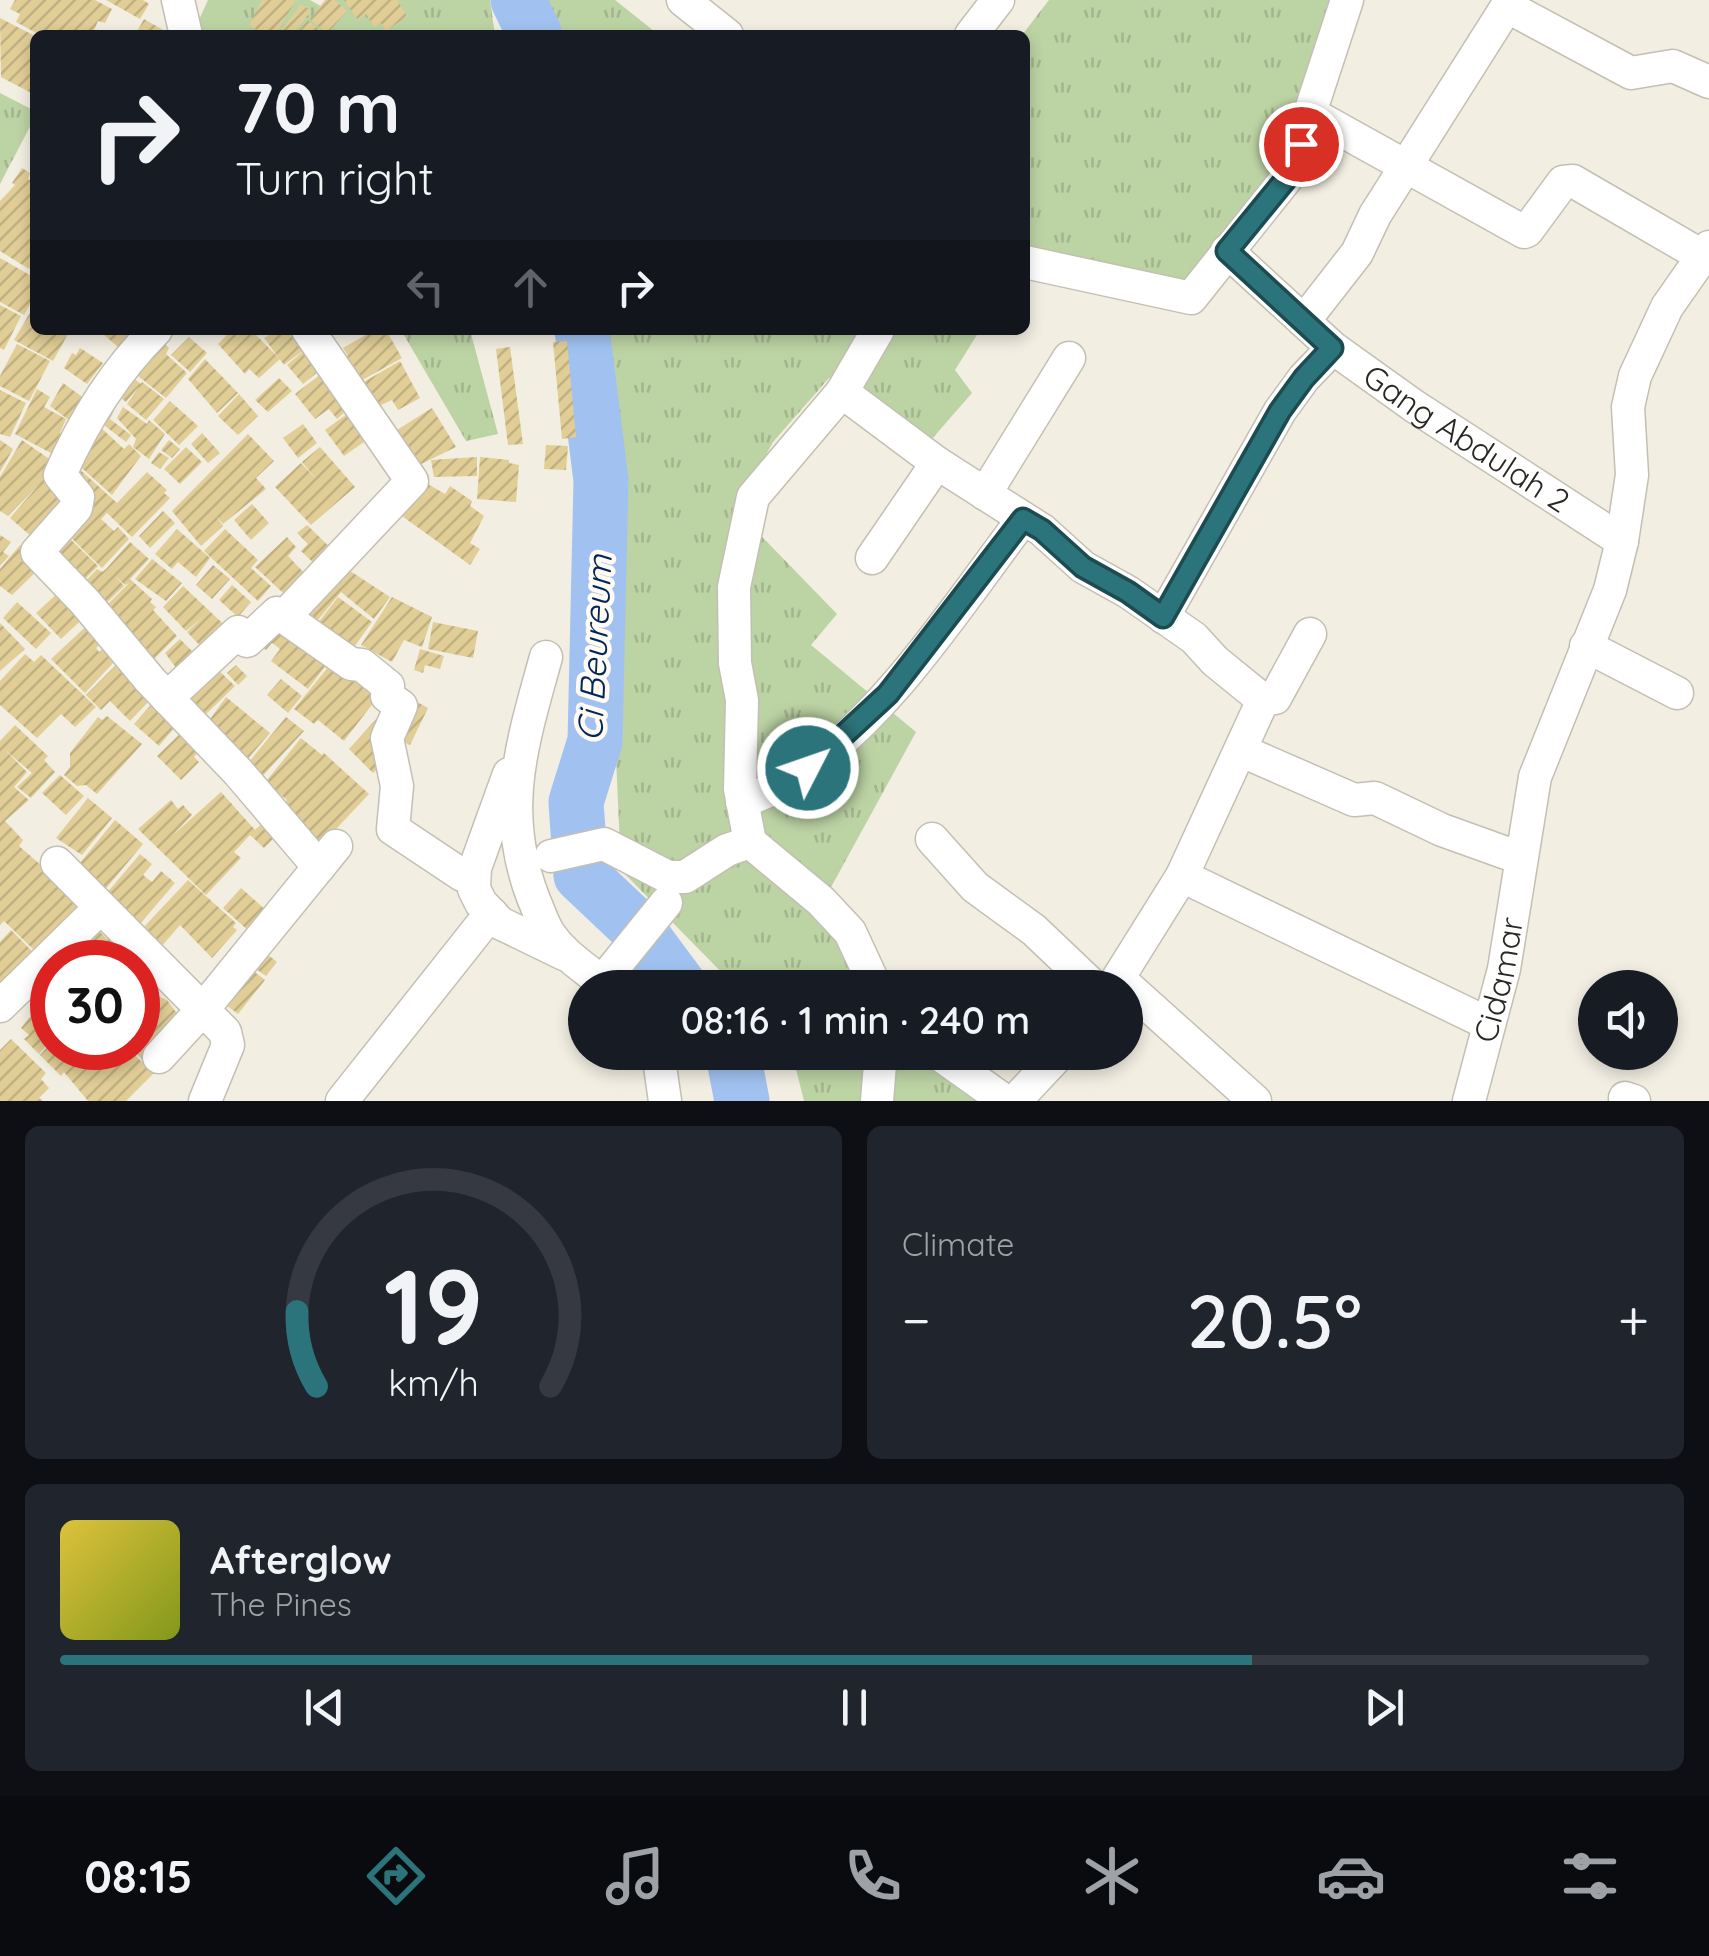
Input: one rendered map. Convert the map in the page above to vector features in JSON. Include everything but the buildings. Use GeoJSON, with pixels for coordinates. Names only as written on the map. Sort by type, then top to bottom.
{"type":"FeatureCollection","features":[{"type":"Feature","properties":{"kind":"street"},"geometry":{"type":"LineString","coordinates":[[178,0],[185,30]]}},
{"type":"Feature","properties":{"kind":"street"},"geometry":{"type":"LineString","coordinates":[[683,0],[721,30]]}},
{"type":"Feature","properties":{"kind":"street"},"geometry":{"type":"LineString","coordinates":[[975,30],[998,0]]}},
{"type":"Feature","properties":{"kind":"street"},"geometry":{"type":"LineString","coordinates":[[1030,263],[1190,298],[1290,174],[1348,0]]}},
{"type":"Feature","properties":{"kind":"street"},"geometry":{"type":"LineString","coordinates":[[1304,321],[1357,253],[1406,164],[1509,4],[1631,72],[1673,66],[1709,82]]}},
{"type":"Feature","properties":{"kind":"street"},"geometry":{"type":"LineString","coordinates":[[1312,114],[1520,230],[1528,231],[1563,182],[1573,181],[1706,252]]}},
{"type":"Feature","properties":{"kind":"street","name":"Gang Abdulah 2"},"geometry":{"type":"LineString","coordinates":[[1227,251],[1332,348],[1414,406],[1622,540]]}},
{"type":"Feature","properties":{"kind":"street","name":"Cidamar"},"geometry":{"type":"LineString","coordinates":[[1470,1101],[1507,953],[1535,777],[1610,590],[1622,540],[1632,475],[1628,407],[1634,376],[1667,307],[1706,252]]}},
{"type":"Feature","properties":{"kind":"street"},"geometry":{"type":"LineString","coordinates":[[151,335],[130,356],[71,452],[60,475],[78,497],[76,508],[37,552],[167,698],[238,772],[328,856],[160,1056]]}},
{"type":"Feature","properties":{"kind":"street"},"geometry":{"type":"LineString","coordinates":[[284,618],[412,481],[311,335]]}},
{"type":"Feature","properties":{"kind":"street"},"geometry":{"type":"LineString","coordinates":[[868,970],[850,932],[821,901],[750,842],[742,802],[742,700],[735,663],[734,586],[753,497],[842,392],[875,335]]}},
{"type":"Feature","properties":{"kind":"street"},"geometry":{"type":"LineString","coordinates":[[1163,617],[1280,411],[1332,348]]}},
{"type":"Feature","properties":{"kind":"street"},"geometry":{"type":"LineString","coordinates":[[985,494],[1069,358]]}},
{"type":"Feature","properties":{"kind":"street"},"geometry":{"type":"LineString","coordinates":[[842,392],[937,463],[1042,530],[1083,567],[1128,592],[1194,638],[1215,661],[1263,700],[1275,698],[1310,634]]}},
{"type":"Feature","properties":{"kind":"street"},"geometry":{"type":"LineString","coordinates":[[872,558],[937,463]]}},
{"type":"Feature","properties":{"kind":"street"},"geometry":{"type":"LineString","coordinates":[[742,802],[789,782],[888,694],[1023,519]]}},
{"type":"Feature","properties":{"kind":"street"},"geometry":{"type":"LineString","coordinates":[[167,698],[238,632],[247,640],[277,613],[351,664],[362,665],[388,686],[387,696],[401,706],[387,738],[398,786],[393,829],[462,876]]}},
{"type":"Feature","properties":{"kind":"street"},"geometry":{"type":"LineString","coordinates":[[1586,646],[1677,693]]}},
{"type":"Feature","properties":{"kind":"street"},"geometry":{"type":"LineString","coordinates":[[546,657],[524,737],[475,868],[474,889],[491,913],[520,934],[567,954],[592,970]]}},
{"type":"Feature","properties":{"kind":"street"},"geometry":{"type":"LineString","coordinates":[[1119,970],[1182,876],[1263,700]]}},
{"type":"Feature","properties":{"kind":"street"},"geometry":{"type":"LineString","coordinates":[[524,737],[515,836],[522,867],[548,934],[567,954]]}},
{"type":"Feature","properties":{"kind":"street"},"geometry":{"type":"LineString","coordinates":[[1242,751],[1354,800],[1375,798],[1442,830],[1520,858]]}},
{"type":"Feature","properties":{"kind":"street"},"geometry":{"type":"LineString","coordinates":[[932,839],[975,886],[1089,970]]}},
{"type":"Feature","properties":{"kind":"street"},"geometry":{"type":"LineString","coordinates":[[550,856],[604,844],[668,877],[685,878],[727,850],[750,842]]}},
{"type":"Feature","properties":{"kind":"street"},"geometry":{"type":"LineString","coordinates":[[57,864],[225,1032],[228,1044],[205,1101]]}},
{"type":"Feature","properties":{"kind":"street"},"geometry":{"type":"LineString","coordinates":[[1182,876],[1489,1024]]}},
{"type":"Feature","properties":{"kind":"street"},"geometry":{"type":"LineString","coordinates":[[615,970],[666,903]]}},
{"type":"Feature","properties":{"kind":"street"},"geometry":{"type":"LineString","coordinates":[[0,1006],[100,908]]}},
{"type":"Feature","properties":{"kind":"street"},"geometry":{"type":"LineString","coordinates":[[342,1101],[491,913]]}},
{"type":"Feature","properties":{"kind":"street"},"geometry":{"type":"LineString","coordinates":[[1143,1012],[1256,1101]]}},
{"type":"Feature","properties":{"kind":"street"},"geometry":{"type":"LineString","coordinates":[[661,1070],[665,1101]]}},
{"type":"Feature","properties":{"kind":"street"},"geometry":{"type":"LineString","coordinates":[[877,1101],[880,1070]]}},
{"type":"Feature","properties":{"kind":"street"},"geometry":{"type":"LineString","coordinates":[[961,1070],[1004,1101]]}},
{"type":"Feature","properties":{"kind":"street"},"geometry":{"type":"LineString","coordinates":[[1015,1101],[1044,1070]]}},
{"type":"Feature","properties":{"kind":"green space"},"geometry":{"type":"Polygon","coordinates":[[[208,0],[310,0],[324,8],[333,0],[490,0],[494,30],[194,30],[208,0]]]}},
{"type":"Feature","properties":{"kind":"green space"},"geometry":{"type":"Polygon","coordinates":[[[547,0],[615,0],[653,30],[550,30],[547,0]]]}},
{"type":"Feature","properties":{"kind":"green space"},"geometry":{"type":"Polygon","coordinates":[[[1049,0],[1337,0],[1278,172],[1187,293],[1030,258],[1030,30],[1026,30],[1049,0]]]}},
{"type":"Feature","properties":{"kind":"green space"},"geometry":{"type":"Polygon","coordinates":[[[0,93],[30,108],[30,127],[0,184],[0,93]]]}},
{"type":"Feature","properties":{"kind":"green space"},"geometry":{"type":"Polygon","coordinates":[[[404,335],[471,335],[498,434],[466,441],[404,335]]]}},
{"type":"Feature","properties":{"kind":"green space"},"geometry":{"type":"Polygon","coordinates":[[[590,335],[977,335],[955,370],[972,393],[931,440],[859,388],[829,378],[773,442],[736,510],[837,614],[811,645],[916,732],[818,911],[854,970],[719,970],[621,870],[601,420],[590,335]]]}},
{"type":"Feature","properties":{"kind":"green space"},"geometry":{"type":"Polygon","coordinates":[[[796,1070],[944,1070],[989,1101],[804,1101],[796,1070]]]}},
{"type":"Feature","properties":{"kind":"waterway","name":"Ci Beureum"},"geometry":{"type":"LineString","coordinates":[[518,0],[533,30]]}},
{"type":"Feature","properties":{"kind":"waterway","name":"Ci Beureum"},"geometry":{"type":"LineString","coordinates":[[583,335],[601,480],[595,741],[576,802],[581,875],[635,926],[668,970]]}},
{"type":"Feature","properties":{"kind":"waterway","name":"Ci Beureum"},"geometry":{"type":"LineString","coordinates":[[736,1070],[742,1101]]}},
{"type":"Feature","properties":{"kind":"route"},"geometry":{"type":"LineString","coordinates":[[808,768],[888,694],[1023,519],[1042,530],[1083,567],[1163,617],[1280,411],[1332,348],[1227,251],[1290,174],[1301,144]]}}]}
